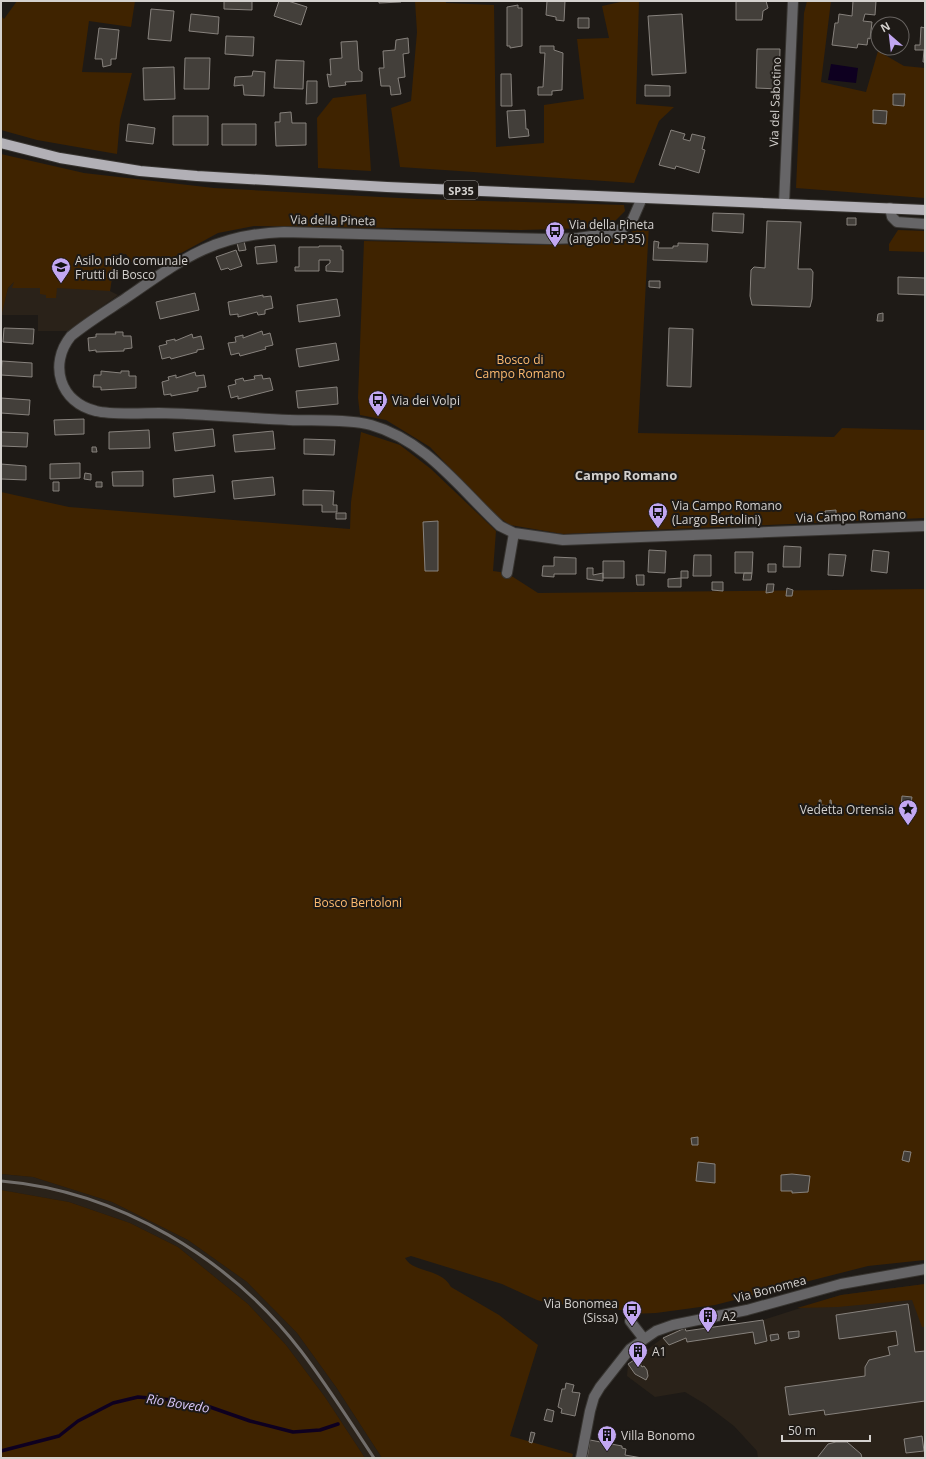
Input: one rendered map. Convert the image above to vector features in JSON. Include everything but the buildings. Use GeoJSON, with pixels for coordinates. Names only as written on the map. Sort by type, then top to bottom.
{"type":"FeatureCollection","features":[{"type":"Feature","properties":{"kind":"main road","name":"SP35"},"geometry":{"type":"LineString","coordinates":[[1,143],[67,159],[140,171],[183,175],[642,198],[925,210]]}},
{"type":"Feature","properties":{"kind":"street","name":"Via del Sabotino"},"geometry":{"type":"LineString","coordinates":[[784,204],[793,1]]}},
{"type":"Feature","properties":{"kind":"street","name":"Via della Pineta"},"geometry":{"type":"LineString","coordinates":[[514,533],[500,526],[432,458],[404,439],[376,427],[355,423],[323,421],[97,412],[81,406],[67,393],[59,371],[63,345],[80,328],[178,262],[197,251],[221,241],[250,234],[277,232],[550,239],[599,235],[623,228],[632,221],[642,198]]}},
{"type":"Feature","properties":{"kind":"street"},"geometry":{"type":"LineString","coordinates":[[890,208],[892,217],[897,222],[925,224]]}},
{"type":"Feature","properties":{"kind":"street","name":"Via Campo Romano"},"geometry":{"type":"LineString","coordinates":[[514,533],[563,540],[925,526]]}},
{"type":"Feature","properties":{"kind":"street"},"geometry":{"type":"LineString","coordinates":[[507,572],[514,533]]}},
{"type":"Feature","properties":{"kind":"street","name":"Via Bonomea"},"geometry":{"type":"LineString","coordinates":[[581,1458],[594,1397],[622,1358],[644,1339],[673,1325],[747,1310],[867,1278],[925,1269]]}},
{"type":"Feature","properties":{"kind":"street"},"geometry":{"type":"LineString","coordinates":[[630,1321],[644,1339]]}},
{"type":"Feature","properties":{"kind":"shaded area"},"geometry":{"type":"Polygon","coordinates":[[[831,64],[858,68],[856,83],[828,80],[831,64]]]}},
{"type":"Feature","properties":{"kind":"shaded area","name":"Asilo nido comunale Frutti di Bosco"},"geometry":{"type":"Polygon","coordinates":[[[114,268],[110,291],[118,295],[68,331],[38,331],[38,315],[1,315],[8,288],[15,281],[114,268]]]}},
{"type":"Feature","properties":{"kind":"shaded area"},"geometry":{"type":"Polygon","coordinates":[[[1,1174],[33,1177],[112,1202],[188,1240],[247,1282],[297,1333],[336,1387],[382,1458],[365,1458],[325,1397],[286,1345],[248,1304],[178,1247],[130,1223],[69,1202],[1,1190],[1,1174]]]}},
{"type":"Feature","properties":{"kind":"shaded area"},"geometry":{"type":"Polygon","coordinates":[[[925,1284],[925,1458],[758,1458],[757,1451],[734,1426],[705,1404],[685,1392],[655,1397],[627,1376],[628,1364],[668,1334],[678,1330],[685,1328],[686,1331],[763,1320],[841,1295],[925,1284]]]}},
{"type":"Feature","properties":{"kind":"green space"},"geometry":{"type":"Polygon","coordinates":[[[17,1],[135,1],[131,27],[89,21],[82,72],[132,73],[120,120],[117,154],[37,140],[1,130],[1,16],[4,19],[17,1]]]}},
{"type":"Feature","properties":{"kind":"green space"},"geometry":{"type":"Polygon","coordinates":[[[415,1],[446,1],[446,3],[494,5],[496,147],[544,143],[544,105],[584,99],[577,39],[609,38],[602,6],[625,1],[639,1],[636,104],[674,107],[659,121],[634,183],[400,167],[391,108],[411,101],[417,32],[415,1]]]}},
{"type":"Feature","properties":{"kind":"green space"},"geometry":{"type":"Polygon","coordinates":[[[807,1],[831,1],[821,82],[866,92],[877,56],[887,56],[904,66],[925,68],[925,198],[796,188],[804,13],[807,1]]]}},
{"type":"Feature","properties":{"kind":"green space"},"geometry":{"type":"Polygon","coordinates":[[[366,94],[371,171],[318,168],[317,118],[333,98],[366,94]]]}},
{"type":"Feature","properties":{"kind":"green space"},"geometry":{"type":"Polygon","coordinates":[[[1,154],[84,173],[214,188],[418,199],[624,205],[625,211],[615,221],[590,228],[521,230],[254,226],[218,233],[172,258],[147,263],[131,262],[126,254],[115,255],[110,291],[57,288],[56,298],[46,298],[46,295],[40,294],[40,288],[12,288],[14,282],[8,288],[1,317],[1,154]]]}},
{"type":"Feature","properties":{"kind":"green space","name":"Bosco di Campo Romano"},"geometry":{"type":"Polygon","coordinates":[[[649,224],[638,433],[834,437],[842,428],[925,430],[924,518],[563,534],[510,525],[494,514],[430,447],[386,420],[360,415],[358,398],[364,241],[542,245],[583,244],[617,238],[649,224]]]}},
{"type":"Feature","properties":{"kind":"green space"},"geometry":{"type":"Polygon","coordinates":[[[898,230],[925,231],[925,252],[889,251],[889,244],[898,230]]]}},
{"type":"Feature","properties":{"kind":"green space","name":"Bosco Bertoloni"},"geometry":{"type":"Polygon","coordinates":[[[361,432],[400,445],[431,469],[496,531],[493,571],[507,573],[538,593],[925,589],[925,1260],[868,1266],[715,1305],[656,1313],[631,1314],[625,1310],[609,1310],[580,1305],[552,1304],[537,1300],[502,1284],[411,1256],[405,1258],[414,1266],[441,1277],[451,1287],[499,1315],[538,1345],[510,1436],[573,1454],[572,1458],[382,1458],[336,1387],[297,1333],[247,1282],[188,1240],[112,1202],[33,1177],[1,1174],[1,492],[69,507],[350,529],[351,502],[361,432]]]}},
{"type":"Feature","properties":{"kind":"green space"},"geometry":{"type":"Polygon","coordinates":[[[1,1190],[69,1202],[130,1223],[178,1247],[248,1304],[286,1345],[325,1397],[365,1458],[1,1458],[1,1190]]]}},
{"type":"Feature","properties":{"kind":"green space"},"geometry":{"type":"Polygon","coordinates":[[[925,1284],[925,1327],[922,1327],[912,1300],[838,1307],[797,1308],[841,1295],[925,1284]]]}},
{"type":"Feature","properties":{"kind":"waterway","name":"Rio Bovedo"},"geometry":{"type":"LineString","coordinates":[[1,1451],[59,1436],[78,1421],[113,1403],[138,1397],[173,1400],[210,1407],[250,1421],[293,1432],[320,1430],[338,1424]]}},
{"type":"Feature","properties":{"kind":"railway"},"geometry":{"type":"LineString","coordinates":[[1,1181],[45,1187],[87,1199],[129,1215],[168,1235],[206,1259],[241,1287],[273,1317],[311,1364],[374,1458]]}},
{"type":"Feature","properties":{"kind":"place","name":"Via della Pineta (angolo SP35)"},"geometry":{"type":"Point","coordinates":[555,248]}},
{"type":"Feature","properties":{"kind":"place","name":"Asilo nido comunale Frutti di Bosco"},"geometry":{"type":"Point","coordinates":[61,284]}},
{"type":"Feature","properties":{"kind":"place","name":"Via dei Volpi"},"geometry":{"type":"Point","coordinates":[378,417]}},
{"type":"Feature","properties":{"kind":"place","name":"Via Campo Romano (Largo Bertolini)"},"geometry":{"type":"Point","coordinates":[658,529]}},
{"type":"Feature","properties":{"kind":"place","name":"Vedetta Ortensia"},"geometry":{"type":"Point","coordinates":[908,826]}},
{"type":"Feature","properties":{"kind":"place","name":"Via Bonomea (Sissa)"},"geometry":{"type":"Point","coordinates":[632,1327]}},
{"type":"Feature","properties":{"kind":"place","name":"A2"},"geometry":{"type":"Point","coordinates":[708,1333]}},
{"type":"Feature","properties":{"kind":"place","name":"A1"},"geometry":{"type":"Point","coordinates":[638,1368]}},
{"type":"Feature","properties":{"kind":"place","name":"Villa Bonomo"},"geometry":{"type":"Point","coordinates":[607,1452]}},
{"type":"Feature","properties":{"kind":"district","name":"Campo Romano"},"geometry":{"type":"Point","coordinates":[626,475]}}]}
